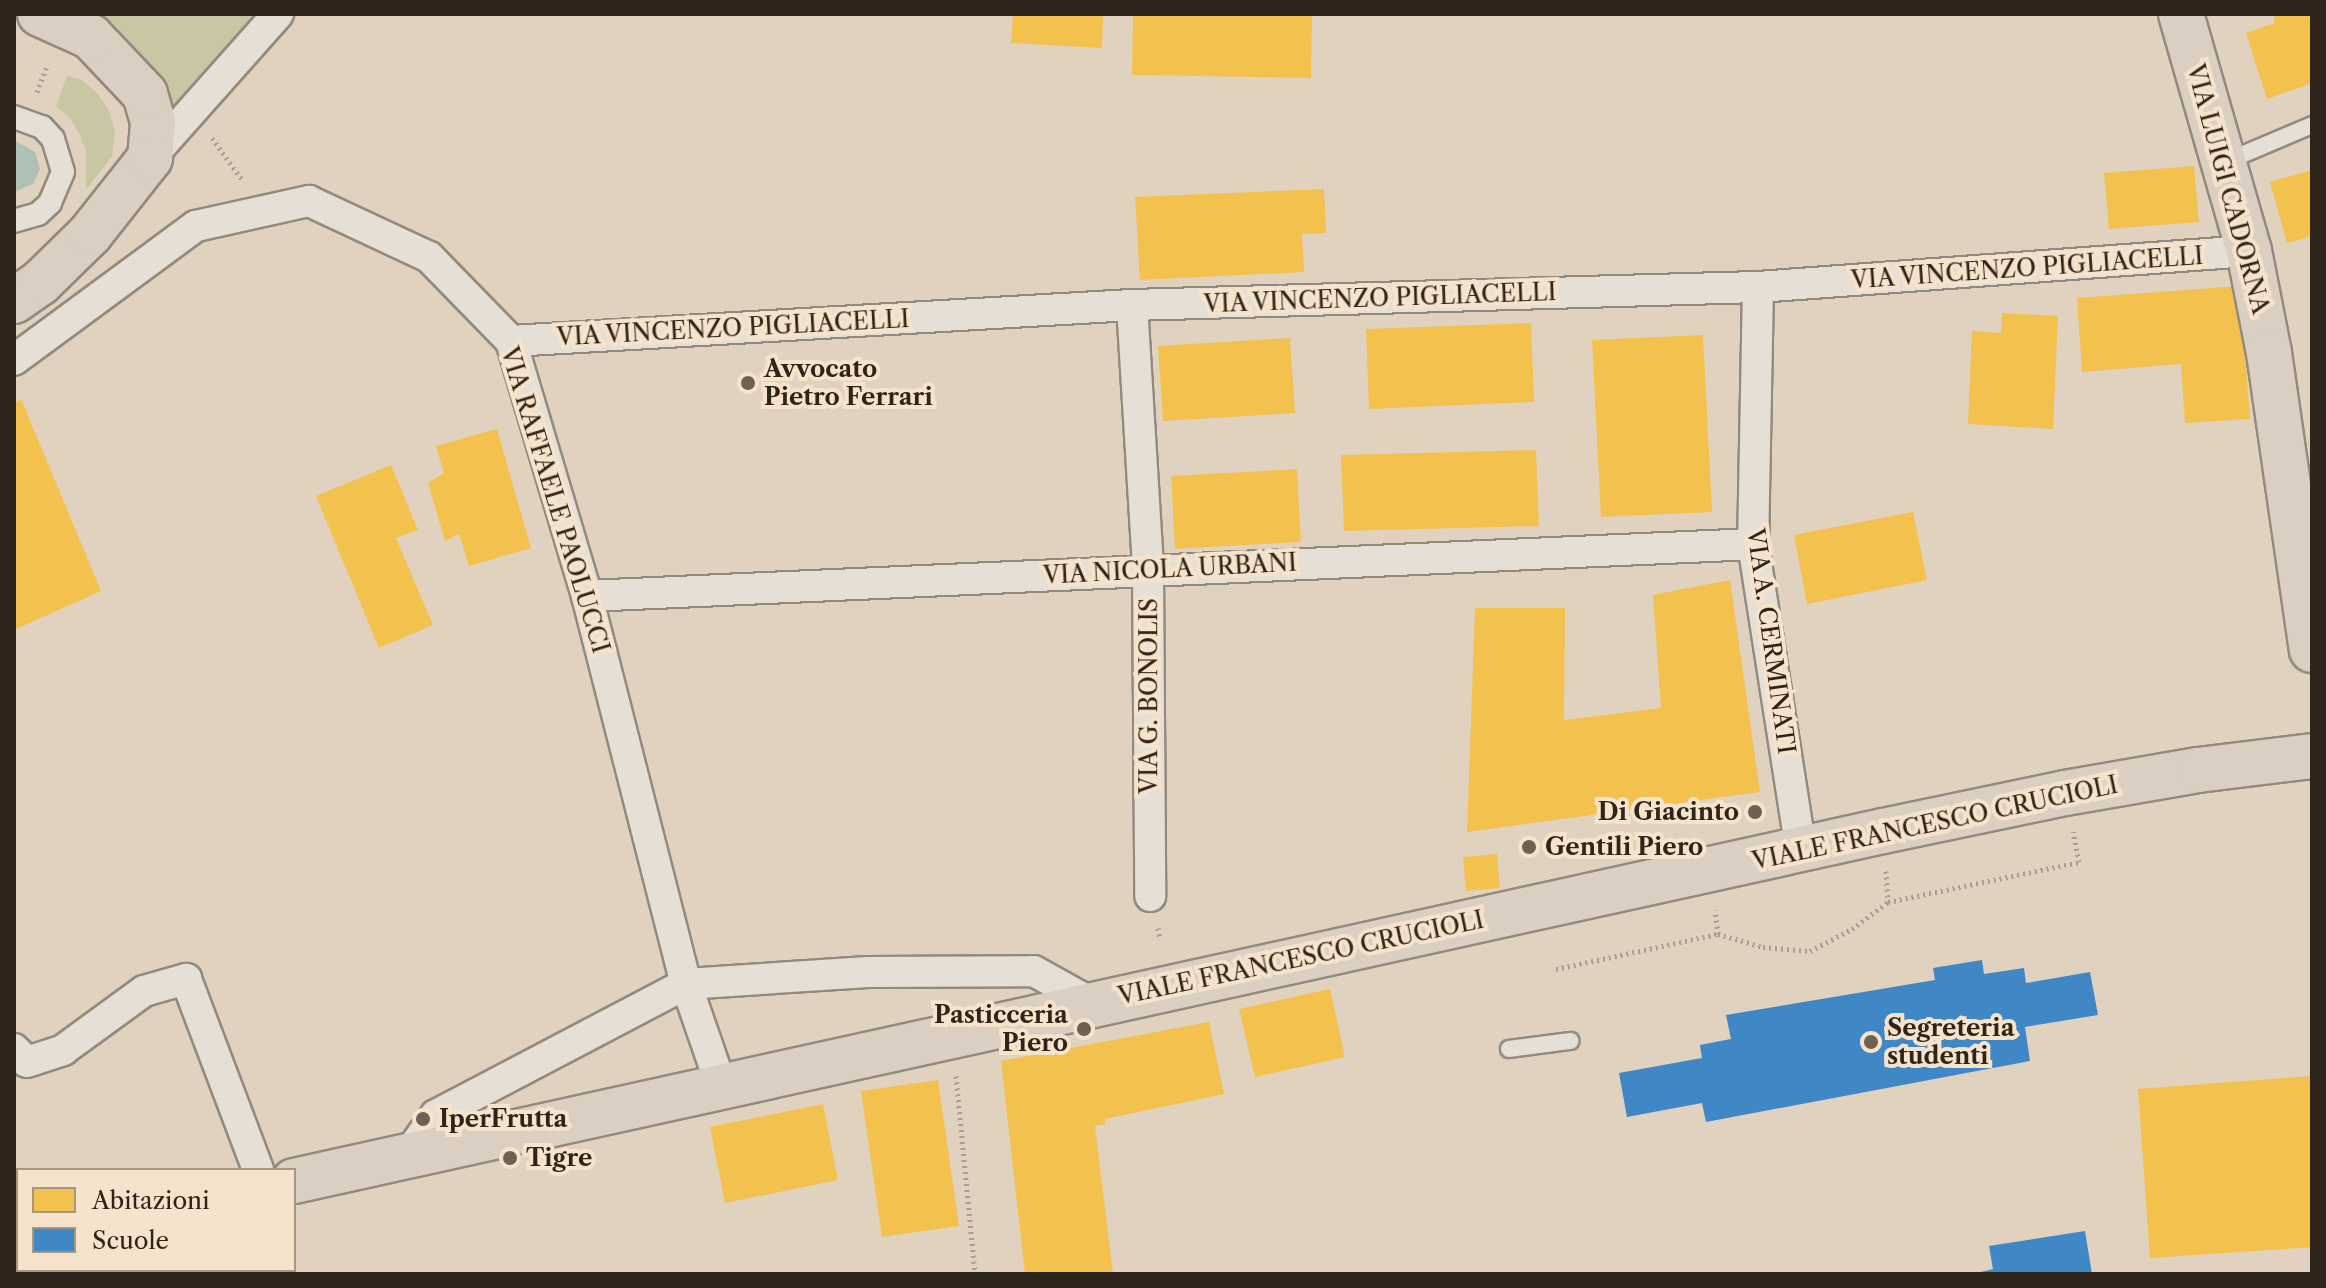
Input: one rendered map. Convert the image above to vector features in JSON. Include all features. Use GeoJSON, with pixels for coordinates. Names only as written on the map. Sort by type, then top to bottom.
{"type":"FeatureCollection","features":[{"type":"Feature","properties":{"kind":"main road","name":"VIA LUIGI CADORNA"},"geometry":{"type":"LineString","coordinates":[[2181,14],[2249,251],[2300,487],[2312,650]]}},
{"type":"Feature","properties":{"kind":"main road"},"geometry":{"type":"LineString","coordinates":[[14,301],[40,283],[90,234],[150,158],[153,122],[145,94],[91,37],[46,32]]}},
{"type":"Feature","properties":{"kind":"main road","name":"VIALE FRANCESCO CRUCIOLI"},"geometry":{"type":"LineString","coordinates":[[296,1181],[722,1088],[952,1034],[2065,793],[2198,770],[2312,756]]}},
{"type":"Feature","properties":{"kind":"street"},"geometry":{"type":"LineString","coordinates":[[150,158],[278,14]]}},
{"type":"Feature","properties":{"kind":"street"},"geometry":{"type":"LineString","coordinates":[[14,221],[38,214],[50,203],[63,172],[61,155],[53,139],[20,118]]}},
{"type":"Feature","properties":{"kind":"street","name":"VIA RAFFAELE PAOLUCCI"},"geometry":{"type":"LineString","coordinates":[[14,360],[196,226],[309,201],[429,257],[511,341],[587,596],[686,984],[722,1088]]}},
{"type":"Feature","properties":{"kind":"street","name":"VIA VINCENZO PIGLIACELLI"},"geometry":{"type":"LineString","coordinates":[[511,341],[1132,305],[1758,287],[2249,251]]}},
{"type":"Feature","properties":{"kind":"street","name":"VIA A. CERMINATI"},"geometry":{"type":"LineString","coordinates":[[1758,287],[1753,544],[1801,849]]}},
{"type":"Feature","properties":{"kind":"street","name":"VIA G. BONOLIS"},"geometry":{"type":"LineString","coordinates":[[1132,305],[1148,569],[1150,896]]}},
{"type":"Feature","properties":{"kind":"street","name":"VIA NICOLA URBANI"},"geometry":{"type":"LineString","coordinates":[[587,596],[1753,544]]}},
{"type":"Feature","properties":{"kind":"street"},"geometry":{"type":"LineString","coordinates":[[407,1156],[436,1115],[686,984],[868,972],[1034,971],[1093,1004]]}},
{"type":"Feature","properties":{"kind":"street"},"geometry":{"type":"LineString","coordinates":[[14,1049],[27,1062],[63,1050],[144,991],[186,979],[257,1168]]}},
{"type":"Feature","properties":{"kind":"lane"},"geometry":{"type":"LineString","coordinates":[[2224,163],[2312,125]]}},
{"type":"Feature","properties":{"kind":"lane"},"geometry":{"type":"LineString","coordinates":[[1509,1049],[1570,1041]]}},
{"type":"Feature","properties":{"kind":"path"},"geometry":{"type":"LineString","coordinates":[[20,118],[46,32]]}},
{"type":"Feature","properties":{"kind":"path"},"geometry":{"type":"LineString","coordinates":[[192,111],[265,211]]}},
{"type":"Feature","properties":{"kind":"path"},"geometry":{"type":"LineString","coordinates":[[1556,969],[1718,934],[1763,947],[1810,951],[1852,929],[1888,902],[2079,862],[2065,793]]}},
{"type":"Feature","properties":{"kind":"path"},"geometry":{"type":"LineString","coordinates":[[1710,869],[1718,934]]}},
{"type":"Feature","properties":{"kind":"path"},"geometry":{"type":"LineString","coordinates":[[952,1034],[975,1274]]}},
{"type":"Feature","properties":{"kind":"shaded area"},"geometry":{"type":"Polygon","coordinates":[[[40,14],[278,14],[150,158],[153,122],[40,14]]]}},
{"type":"Feature","properties":{"kind":"shaded area"},"geometry":{"type":"Polygon","coordinates":[[[67,76],[82,80],[97,93],[108,109],[115,131],[112,156],[86,190],[86,151],[69,117],[56,107],[67,76]]]}},
{"type":"Feature","properties":{"kind":"shaded area"},"geometry":{"type":"Polygon","coordinates":[[[14,140],[35,152],[40,169],[33,184],[14,192],[14,140]]]}},
{"type":"Feature","properties":{"kind":"building: Abitazioni"},"geometry":{"type":"Polygon","coordinates":[[[1013,14],[1103,14],[1102,48],[1011,43],[1013,14]]]}},
{"type":"Feature","properties":{"kind":"building: Abitazioni"},"geometry":{"type":"Polygon","coordinates":[[[1133,14],[1312,14],[1311,78],[1132,75],[1133,14]]]}},
{"type":"Feature","properties":{"kind":"building: Abitazioni"},"geometry":{"type":"Polygon","coordinates":[[[2308,14],[2312,27],[2312,83],[2267,99],[2246,33],[2275,23],[2273,15],[2308,14]]]}},
{"type":"Feature","properties":{"kind":"building: Abitazioni"},"geometry":{"type":"Polygon","coordinates":[[[2194,166],[2199,222],[2109,229],[2104,173],[2194,166]]]}},
{"type":"Feature","properties":{"kind":"building: Abitazioni"},"geometry":{"type":"Polygon","coordinates":[[[2312,170],[2312,236],[2287,243],[2270,182],[2312,170]]]}},
{"type":"Feature","properties":{"kind":"building: Abitazioni"},"geometry":{"type":"Polygon","coordinates":[[[1324,189],[1326,233],[1302,234],[1304,272],[1140,280],[1135,197],[1324,189]]]}},
{"type":"Feature","properties":{"kind":"building: Abitazioni"},"geometry":{"type":"Polygon","coordinates":[[[2240,286],[2250,419],[2185,423],[2181,364],[2082,372],[2077,298],[2240,286]]]}},
{"type":"Feature","properties":{"kind":"building: Abitazioni"},"geometry":{"type":"Polygon","coordinates":[[[2002,313],[2058,316],[2053,429],[1968,424],[1972,331],[2001,333],[2002,313]]]}},
{"type":"Feature","properties":{"kind":"building: Abitazioni"},"geometry":{"type":"Polygon","coordinates":[[[1531,323],[1534,402],[1369,409],[1366,329],[1531,323]]]}},
{"type":"Feature","properties":{"kind":"building: Abitazioni"},"geometry":{"type":"Polygon","coordinates":[[[1703,335],[1712,512],[1601,517],[1592,340],[1703,335]]]}},
{"type":"Feature","properties":{"kind":"building: Abitazioni"},"geometry":{"type":"Polygon","coordinates":[[[1290,338],[1295,413],[1163,421],[1158,346],[1290,338]]]}},
{"type":"Feature","properties":{"kind":"building: Abitazioni"},"geometry":{"type":"Polygon","coordinates":[[[21,399],[101,591],[14,630],[14,404],[21,399]]]}},
{"type":"Feature","properties":{"kind":"building: Abitazioni"},"geometry":{"type":"Polygon","coordinates":[[[497,429],[531,548],[469,566],[459,534],[445,541],[428,483],[444,473],[436,446],[497,429]]]}},
{"type":"Feature","properties":{"kind":"building: Abitazioni"},"geometry":{"type":"Polygon","coordinates":[[[1536,450],[1539,526],[1344,531],[1341,455],[1536,450]]]}},
{"type":"Feature","properties":{"kind":"building: Abitazioni"},"geometry":{"type":"Polygon","coordinates":[[[391,465],[418,530],[396,538],[433,625],[379,648],[316,496],[391,465]]]}},
{"type":"Feature","properties":{"kind":"building: Abitazioni"},"geometry":{"type":"Polygon","coordinates":[[[1297,469],[1301,542],[1175,549],[1171,476],[1297,469]]]}},
{"type":"Feature","properties":{"kind":"building: Abitazioni"},"geometry":{"type":"Polygon","coordinates":[[[1913,512],[1927,580],[1807,604],[1794,535],[1913,512]]]}},
{"type":"Feature","properties":{"kind":"building: Abitazioni"},"geometry":{"type":"Polygon","coordinates":[[[1730,580],[1760,792],[1467,832],[1475,608],[1565,608],[1564,720],[1661,708],[1653,595],[1730,580]]]}},
{"type":"Feature","properties":{"kind":"building: Abitazioni"},"geometry":{"type":"Polygon","coordinates":[[[1497,854],[1500,888],[1466,891],[1463,857],[1497,854]]]}},
{"type":"Feature","properties":{"kind":"building: Abitazioni"},"geometry":{"type":"Polygon","coordinates":[[[1330,989],[1345,1057],[1255,1077],[1239,1009],[1330,989]]]}},
{"type":"Feature","properties":{"kind":"building: Abitazioni"},"geometry":{"type":"Polygon","coordinates":[[[1209,1022],[1224,1094],[1105,1119],[1106,1124],[1095,1126],[1113,1274],[1025,1274],[1001,1061],[1209,1022]]]}},
{"type":"Feature","properties":{"kind":"building: Abitazioni"},"geometry":{"type":"Polygon","coordinates":[[[2312,1076],[2312,1247],[2150,1258],[2138,1089],[2312,1076]]]}},
{"type":"Feature","properties":{"kind":"building: Abitazioni"},"geometry":{"type":"Polygon","coordinates":[[[938,1080],[959,1226],[882,1237],[861,1091],[938,1080]]]}},
{"type":"Feature","properties":{"kind":"building: Abitazioni"},"geometry":{"type":"Polygon","coordinates":[[[823,1104],[838,1180],[725,1203],[710,1127],[823,1104]]]}},
{"type":"Feature","properties":{"kind":"building: Scuole","name":"Segreteria studenti"},"geometry":{"type":"Polygon","coordinates":[[[1982,960],[1984,974],[2024,968],[2026,983],[2090,972],[2098,1015],[2025,1027],[2030,1061],[1706,1122],[1702,1103],[1627,1117],[1619,1073],[1702,1058],[1700,1045],[1731,1039],[1726,1015],[1935,980],[1933,968],[1982,960]]]}},
{"type":"Feature","properties":{"kind":"building: Scuole"},"geometry":{"type":"Polygon","coordinates":[[[2085,1231],[2092,1274],[1972,1274],[1993,1269],[1989,1246],[2085,1231]]]}},
{"type":"Feature","properties":{"kind":"place","name":"Avvocato Pietro Ferrari"},"geometry":{"type":"Point","coordinates":[748,383]}},
{"type":"Feature","properties":{"kind":"place","name":"Di Giacinto"},"geometry":{"type":"Point","coordinates":[1755,812]}},
{"type":"Feature","properties":{"kind":"place","name":"Gentili Piero"},"geometry":{"type":"Point","coordinates":[1529,847]}},
{"type":"Feature","properties":{"kind":"place","name":"Pasticceria Piero"},"geometry":{"type":"Point","coordinates":[1084,1029]}},
{"type":"Feature","properties":{"kind":"place","name":"Segreteria studenti"},"geometry":{"type":"Point","coordinates":[1871,1042]}},
{"type":"Feature","properties":{"kind":"place","name":"IperFrutta"},"geometry":{"type":"Point","coordinates":[423,1119]}},
{"type":"Feature","properties":{"kind":"place","name":"Tigre"},"geometry":{"type":"Point","coordinates":[510,1158]}}]}
